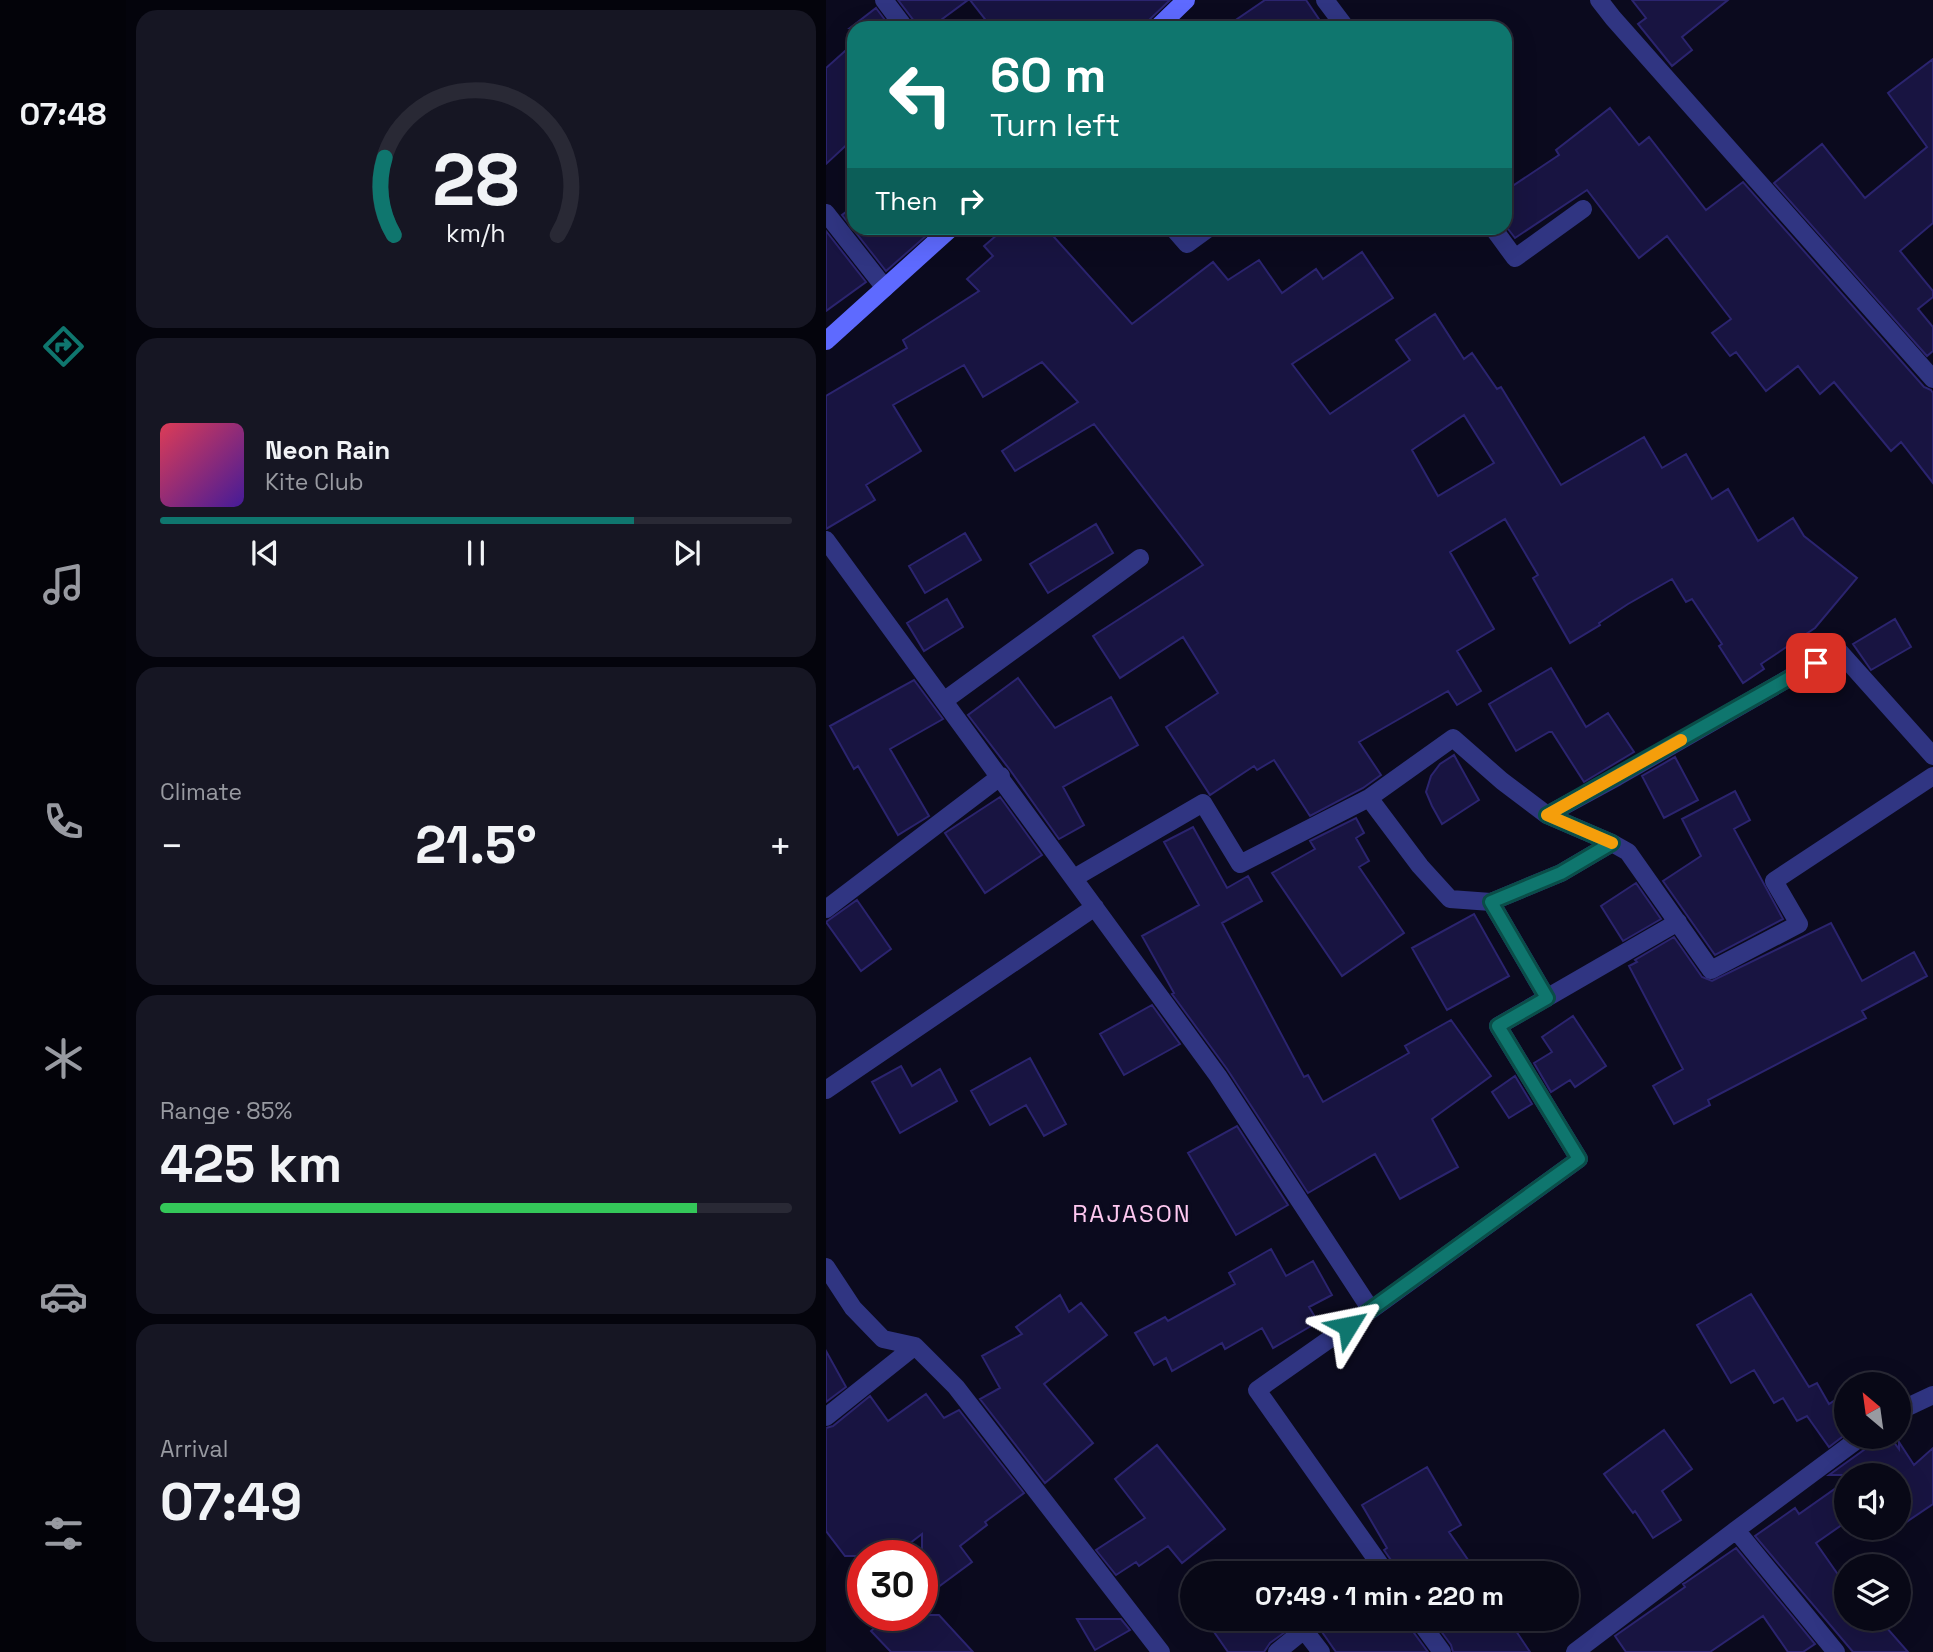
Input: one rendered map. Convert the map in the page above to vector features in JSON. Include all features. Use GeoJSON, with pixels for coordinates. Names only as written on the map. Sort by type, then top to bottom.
{"type":"FeatureCollection","features":[{"type":"Feature","properties":{"kind":"street"},"geometry":{"type":"LineString","coordinates":[[884,0],[900,21]]}},
{"type":"Feature","properties":{"kind":"street"},"geometry":{"type":"LineString","coordinates":[[1164,21],[1186,0]]}},
{"type":"Feature","properties":{"kind":"street"},"geometry":{"type":"LineString","coordinates":[[1325,0],[1341,21]]}},
{"type":"Feature","properties":{"kind":"street"},"geometry":{"type":"LineString","coordinates":[[1599,0],[1612,18],[1933,379]]}},
{"type":"Feature","properties":{"kind":"street"},"geometry":{"type":"LineString","coordinates":[[1498,235],[1515,258],[1583,209]]}},
{"type":"Feature","properties":{"kind":"street"},"geometry":{"type":"LineString","coordinates":[[826,213],[885,288]]}},
{"type":"Feature","properties":{"kind":"street"},"geometry":{"type":"LineString","coordinates":[[826,341],[943,235]]}},
{"type":"Feature","properties":{"kind":"street"},"geometry":{"type":"LineString","coordinates":[[1179,235],[1187,244],[1199,235]]}},
{"type":"Feature","properties":{"kind":"street"},"geometry":{"type":"LineString","coordinates":[[826,540],[1218,1076],[1371,1310]]}},
{"type":"Feature","properties":{"kind":"street"},"geometry":{"type":"LineString","coordinates":[[945,700],[1140,558]]}},
{"type":"Feature","properties":{"kind":"street"},"geometry":{"type":"LineString","coordinates":[[1547,815],[1838,650],[1933,756]]}},
{"type":"Feature","properties":{"kind":"street"},"geometry":{"type":"LineString","coordinates":[[1074,878],[1203,803],[1240,864],[1369,798],[1453,738],[1502,781],[1547,815],[1628,852],[1711,970],[1799,924],[1774,881],[1933,776]]}},
{"type":"Feature","properties":{"kind":"street"},"geometry":{"type":"LineString","coordinates":[[826,909],[1001,776]]}},
{"type":"Feature","properties":{"kind":"street"},"geometry":{"type":"LineString","coordinates":[[1369,798],[1420,866],[1450,899],[1491,902],[1561,873],[1612,843]]}},
{"type":"Feature","properties":{"kind":"street"},"geometry":{"type":"LineString","coordinates":[[1491,902],[1547,998]]}},
{"type":"Feature","properties":{"kind":"street"},"geometry":{"type":"LineString","coordinates":[[826,1090],[1095,907]]}},
{"type":"Feature","properties":{"kind":"street"},"geometry":{"type":"LineString","coordinates":[[1378,1561],[1257,1390],[1579,1159],[1498,1026],[1678,922]]}},
{"type":"Feature","properties":{"kind":"street"},"geometry":{"type":"LineString","coordinates":[[826,1267],[853,1308],[883,1339],[915,1346],[956,1387],[1161,1652]]}},
{"type":"Feature","properties":{"kind":"street"},"geometry":{"type":"LineString","coordinates":[[826,1417],[915,1346]]}},
{"type":"Feature","properties":{"kind":"street"},"geometry":{"type":"LineString","coordinates":[[1911,1405],[1933,1395]]}},
{"type":"Feature","properties":{"kind":"street"},"geometry":{"type":"LineString","coordinates":[[1575,1652],[1845,1449]]}},
{"type":"Feature","properties":{"kind":"street"},"geometry":{"type":"LineString","coordinates":[[1736,1530],[1836,1652]]}},
{"type":"Feature","properties":{"kind":"street"},"geometry":{"type":"LineString","coordinates":[[1277,1652],[1304,1630],[1321,1652]]}},
{"type":"Feature","properties":{"kind":"street"},"geometry":{"type":"LineString","coordinates":[[1427,1631],[1442,1652]]}},
{"type":"Feature","properties":{"kind":"building"},"geometry":{"type":"Polygon","coordinates":[[[898,0],[968,0],[940,21],[914,21],[898,0]]]}},
{"type":"Feature","properties":{"kind":"building"},"geometry":{"type":"Polygon","coordinates":[[[970,0],[1170,0],[1149,21],[986,21],[970,0]]]}},
{"type":"Feature","properties":{"kind":"building"},"geometry":{"type":"Polygon","coordinates":[[[1265,0],[1306,0],[1320,21],[1234,21],[1265,0]]]}},
{"type":"Feature","properties":{"kind":"building"},"geometry":{"type":"Polygon","coordinates":[[[1632,0],[1728,0],[1682,37],[1692,50],[1672,66],[1638,24],[1646,18],[1632,0]]]}},
{"type":"Feature","properties":{"kind":"building"},"geometry":{"type":"Polygon","coordinates":[[[876,8],[886,21],[859,21],[876,8]]]}},
{"type":"Feature","properties":{"kind":"building"},"geometry":{"type":"Polygon","coordinates":[[[847,49],[847,144],[826,164],[826,68],[847,49]]]}},
{"type":"Feature","properties":{"kind":"building"},"geometry":{"type":"Polygon","coordinates":[[[1933,59],[1933,223],[1900,251],[1933,291],[1933,297],[1918,309],[1933,327],[1933,351],[1927,356],[1774,183],[1822,144],[1865,198],[1927,147],[1888,93],[1933,59]]]}},
{"type":"Feature","properties":{"kind":"building"},"geometry":{"type":"Polygon","coordinates":[[[1610,108],[1639,145],[1649,137],[1706,210],[1743,182],[1924,387],[1933,393],[1933,483],[1901,442],[1891,451],[1834,382],[1820,394],[1798,366],[1766,391],[1736,352],[1730,356],[1712,333],[1731,319],[1667,236],[1639,258],[1587,190],[1515,238],[1512,234],[1512,186],[1559,155],[1556,150],[1610,108]]]}},
{"type":"Feature","properties":{"kind":"building"},"geometry":{"type":"Polygon","coordinates":[[[826,231],[866,282],[826,311],[826,231]]]}},
{"type":"Feature","properties":{"kind":"building"},"geometry":{"type":"Polygon","coordinates":[[[858,235],[927,235],[886,271],[858,235]]]}},
{"type":"Feature","properties":{"kind":"building"},"geometry":{"type":"Polygon","coordinates":[[[997,235],[1052,235],[1132,324],[1213,262],[1228,280],[1259,260],[1282,293],[1316,269],[1323,279],[1362,252],[1393,298],[1292,364],[1330,414],[1410,360],[1396,340],[1435,314],[1464,359],[1472,353],[1497,389],[1501,387],[1561,485],[1644,437],[1662,468],[1686,454],[1712,499],[1728,489],[1758,541],[1793,518],[1804,536],[1857,578],[1815,628],[1761,664],[1764,669],[1743,683],[1719,646],[1722,644],[1692,599],[1686,602],[1672,579],[1628,604],[1570,643],[1533,578],[1538,575],[1505,519],[1450,552],[1494,629],[1457,651],[1481,691],[1457,705],[1448,691],[1359,742],[1381,775],[1363,788],[1310,816],[1274,760],[1257,770],[1254,766],[1210,795],[1166,727],[1218,693],[1183,637],[1120,678],[1093,636],[1203,565],[1094,424],[1015,471],[1002,451],[1078,402],[1042,362],[983,397],[964,365],[893,405],[921,451],[866,485],[875,500],[826,529],[826,396],[907,348],[903,340],[979,291],[967,279],[993,256],[984,246],[997,235]],[[1464,415],[1412,450],[1438,496],[1494,463],[1464,415]]]}},
{"type":"Feature","properties":{"kind":"building"},"geometry":{"type":"Polygon","coordinates":[[[1096,524],[1113,553],[1048,593],[1030,564],[1096,524]]]}},
{"type":"Feature","properties":{"kind":"building"},"geometry":{"type":"Polygon","coordinates":[[[965,533],[981,560],[925,593],[909,566],[965,533]]]}},
{"type":"Feature","properties":{"kind":"building"},"geometry":{"type":"Polygon","coordinates":[[[947,599],[963,627],[924,651],[907,623],[947,599]]]}},
{"type":"Feature","properties":{"kind":"building"},"geometry":{"type":"Polygon","coordinates":[[[1895,619],[1911,647],[1871,670],[1853,644],[1895,619]]]}},
{"type":"Feature","properties":{"kind":"building"},"geometry":{"type":"Polygon","coordinates":[[[1551,668],[1586,727],[1608,713],[1634,752],[1584,782],[1552,732],[1516,751],[1489,704],[1551,668]]]}},
{"type":"Feature","properties":{"kind":"building"},"geometry":{"type":"Polygon","coordinates":[[[1018,678],[1055,728],[1111,697],[1138,745],[1063,787],[1084,825],[1059,839],[968,715],[1018,678]]]}},
{"type":"Feature","properties":{"kind":"building"},"geometry":{"type":"Polygon","coordinates":[[[914,680],[943,719],[890,749],[929,816],[898,835],[858,766],[854,769],[830,726],[914,680]]]}},
{"type":"Feature","properties":{"kind":"building"},"geometry":{"type":"Polygon","coordinates":[[[1454,755],[1479,800],[1442,824],[1426,792],[1431,776],[1440,764],[1454,755]]]}},
{"type":"Feature","properties":{"kind":"building"},"geometry":{"type":"Polygon","coordinates":[[[1675,757],[1698,800],[1664,818],[1642,776],[1675,757]]]}},
{"type":"Feature","properties":{"kind":"building"},"geometry":{"type":"Polygon","coordinates":[[[1735,791],[1750,820],[1734,829],[1783,919],[1715,955],[1663,881],[1701,856],[1682,819],[1735,791]]]}},
{"type":"Feature","properties":{"kind":"building"},"geometry":{"type":"Polygon","coordinates":[[[1000,797],[1042,855],[985,893],[945,833],[1000,797]]]}},
{"type":"Feature","properties":{"kind":"building"},"geometry":{"type":"Polygon","coordinates":[[[1356,818],[1364,833],[1356,838],[1369,861],[1359,867],[1404,933],[1342,976],[1272,873],[1315,849],[1310,841],[1356,818]]]}},
{"type":"Feature","properties":{"kind":"building"},"geometry":{"type":"Polygon","coordinates":[[[1193,827],[1227,888],[1248,876],[1262,901],[1222,923],[1304,1077],[1308,1075],[1323,1102],[1409,1053],[1405,1046],[1451,1020],[1491,1076],[1432,1119],[1458,1167],[1400,1199],[1375,1154],[1308,1193],[1227,1069],[1172,994],[1174,993],[1142,936],[1199,905],[1164,842],[1193,827]]]}},
{"type":"Feature","properties":{"kind":"building"},"geometry":{"type":"Polygon","coordinates":[[[1636,883],[1661,919],[1623,941],[1601,906],[1636,883]]]}},
{"type":"Feature","properties":{"kind":"building"},"geometry":{"type":"Polygon","coordinates":[[[857,900],[891,949],[861,971],[826,922],[857,900]]]}},
{"type":"Feature","properties":{"kind":"building"},"geometry":{"type":"Polygon","coordinates":[[[1474,914],[1509,976],[1447,1010],[1412,948],[1474,914]]]}},
{"type":"Feature","properties":{"kind":"building"},"geometry":{"type":"Polygon","coordinates":[[[1831,923],[1862,981],[1914,952],[1927,976],[1862,1011],[1866,1018],[1708,1100],[1710,1105],[1674,1124],[1653,1086],[1683,1069],[1629,966],[1674,937],[1702,977],[1712,981],[1831,923]]]}},
{"type":"Feature","properties":{"kind":"building"},"geometry":{"type":"Polygon","coordinates":[[[1152,1005],[1180,1044],[1124,1075],[1100,1034],[1152,1005]]]}},
{"type":"Feature","properties":{"kind":"building"},"geometry":{"type":"Polygon","coordinates":[[[1573,1016],[1606,1066],[1575,1087],[1570,1080],[1551,1092],[1534,1063],[1552,1052],[1542,1037],[1573,1016]]]}},
{"type":"Feature","properties":{"kind":"building"},"geometry":{"type":"Polygon","coordinates":[[[1030,1058],[1066,1124],[1044,1136],[1026,1105],[990,1125],[971,1091],[1030,1058]]]}},
{"type":"Feature","properties":{"kind":"building"},"geometry":{"type":"Polygon","coordinates":[[[901,1066],[912,1086],[940,1069],[957,1101],[900,1133],[872,1082],[901,1066]]]}},
{"type":"Feature","properties":{"kind":"building"},"geometry":{"type":"Polygon","coordinates":[[[1515,1076],[1532,1104],[1509,1118],[1492,1092],[1515,1076]]]}},
{"type":"Feature","properties":{"kind":"building"},"geometry":{"type":"Polygon","coordinates":[[[1237,1126],[1288,1205],[1236,1235],[1188,1153],[1237,1126]]]}},
{"type":"Feature","properties":{"kind":"building"},"geometry":{"type":"Polygon","coordinates":[[[1271,1249],[1286,1276],[1313,1261],[1332,1295],[1309,1307],[1318,1322],[1273,1348],[1262,1328],[1225,1349],[1222,1343],[1172,1371],[1166,1358],[1154,1365],[1135,1333],[1165,1317],[1168,1321],[1235,1284],[1229,1273],[1271,1249]]]}},
{"type":"Feature","properties":{"kind":"building"},"geometry":{"type":"Polygon","coordinates":[[[1751,1294],[1809,1387],[1817,1383],[1829,1404],[1834,1401],[1834,1443],[1829,1447],[1807,1416],[1797,1421],[1783,1398],[1774,1403],[1754,1370],[1731,1383],[1697,1325],[1751,1294]]]}},
{"type":"Feature","properties":{"kind":"building"},"geometry":{"type":"Polygon","coordinates":[[[1060,1295],[1069,1312],[1081,1303],[1107,1335],[1044,1384],[1093,1443],[1045,1483],[980,1399],[1000,1388],[982,1356],[1022,1334],[1016,1327],[1060,1295]]]}},
{"type":"Feature","properties":{"kind":"building"},"geometry":{"type":"Polygon","coordinates":[[[826,1351],[846,1387],[826,1402],[826,1351]]]}},
{"type":"Feature","properties":{"kind":"building"},"geometry":{"type":"Polygon","coordinates":[[[926,1394],[944,1418],[959,1410],[1024,1493],[985,1522],[987,1525],[960,1546],[972,1562],[938,1587],[938,1540],[922,1540],[922,1534],[914,1540],[847,1540],[845,1556],[826,1531],[826,1428],[833,1426],[870,1396],[888,1421],[926,1394]]]}},
{"type":"Feature","properties":{"kind":"building"},"geometry":{"type":"Polygon","coordinates":[[[1664,1430],[1692,1469],[1662,1491],[1681,1520],[1653,1538],[1635,1511],[1633,1513],[1604,1474],[1664,1430]]]}},
{"type":"Feature","properties":{"kind":"building"},"geometry":{"type":"Polygon","coordinates":[[[1157,1445],[1225,1529],[1185,1561],[1180,1561],[1168,1546],[1139,1566],[1136,1562],[1116,1575],[1096,1550],[1145,1518],[1115,1479],[1157,1445]]]}},
{"type":"Feature","properties":{"kind":"building"},"geometry":{"type":"Polygon","coordinates":[[[1933,1448],[1933,1504],[1911,1519],[1911,1463],[1846,1463],[1865,1449],[1904,1449],[1914,1465],[1933,1448]]]}},
{"type":"Feature","properties":{"kind":"building"},"geometry":{"type":"Polygon","coordinates":[[[1427,1467],[1461,1525],[1449,1532],[1469,1561],[1392,1561],[1362,1505],[1427,1467]]]}},
{"type":"Feature","properties":{"kind":"building"},"geometry":{"type":"Polygon","coordinates":[[[1834,1489],[1834,1530],[1816,1543],[1834,1569],[1834,1630],[1755,1536],[1795,1508],[1799,1514],[1834,1489]]]}},
{"type":"Feature","properties":{"kind":"building"},"geometry":{"type":"Polygon","coordinates":[[[1736,1548],[1815,1644],[1803,1652],[1788,1652],[1763,1616],[1710,1652],[1626,1652],[1615,1636],[1736,1548]]]}},
{"type":"Feature","properties":{"kind":"building"},"geometry":{"type":"Polygon","coordinates":[[[939,1615],[973,1652],[891,1652],[871,1631],[938,1631],[939,1615]]]}},
{"type":"Feature","properties":{"kind":"building"},"geometry":{"type":"Polygon","coordinates":[[[1077,1619],[1121,1619],[1130,1630],[1095,1650],[1077,1619]]]}},
{"type":"Feature","properties":{"kind":"building"},"geometry":{"type":"Polygon","coordinates":[[[1213,1631],[1286,1631],[1270,1643],[1264,1652],[1228,1652],[1213,1631]]]}},
{"type":"Feature","properties":{"kind":"building"},"geometry":{"type":"Polygon","coordinates":[[[1321,1631],[1413,1631],[1428,1652],[1336,1652],[1321,1631]]]}},
{"type":"Feature","properties":{"kind":"building"},"geometry":{"type":"Polygon","coordinates":[[[1441,1631],[1516,1631],[1530,1652],[1453,1652],[1441,1631]]]}},
{"type":"Feature","properties":{"kind":"building"},"geometry":{"type":"Polygon","coordinates":[[[1835,1631],[1890,1631],[1908,1652],[1853,1652],[1835,1631]]]}},
{"type":"Feature","properties":{"kind":"slow traffic"},"geometry":{"type":"LineString","coordinates":[[1612,843],[1547,815],[1681,740]]}},
{"type":"Feature","properties":{"kind":"district","name":"RAJASON"},"geometry":{"type":"Point","coordinates":[1132,1213]}},
{"type":"Feature","properties":{"kind":"route"},"geometry":{"type":"LineString","coordinates":[[1348,1326],[1579,1159],[1498,1026],[1547,998],[1491,902],[1561,873],[1612,843],[1547,815],[1816,663]]}}]}
